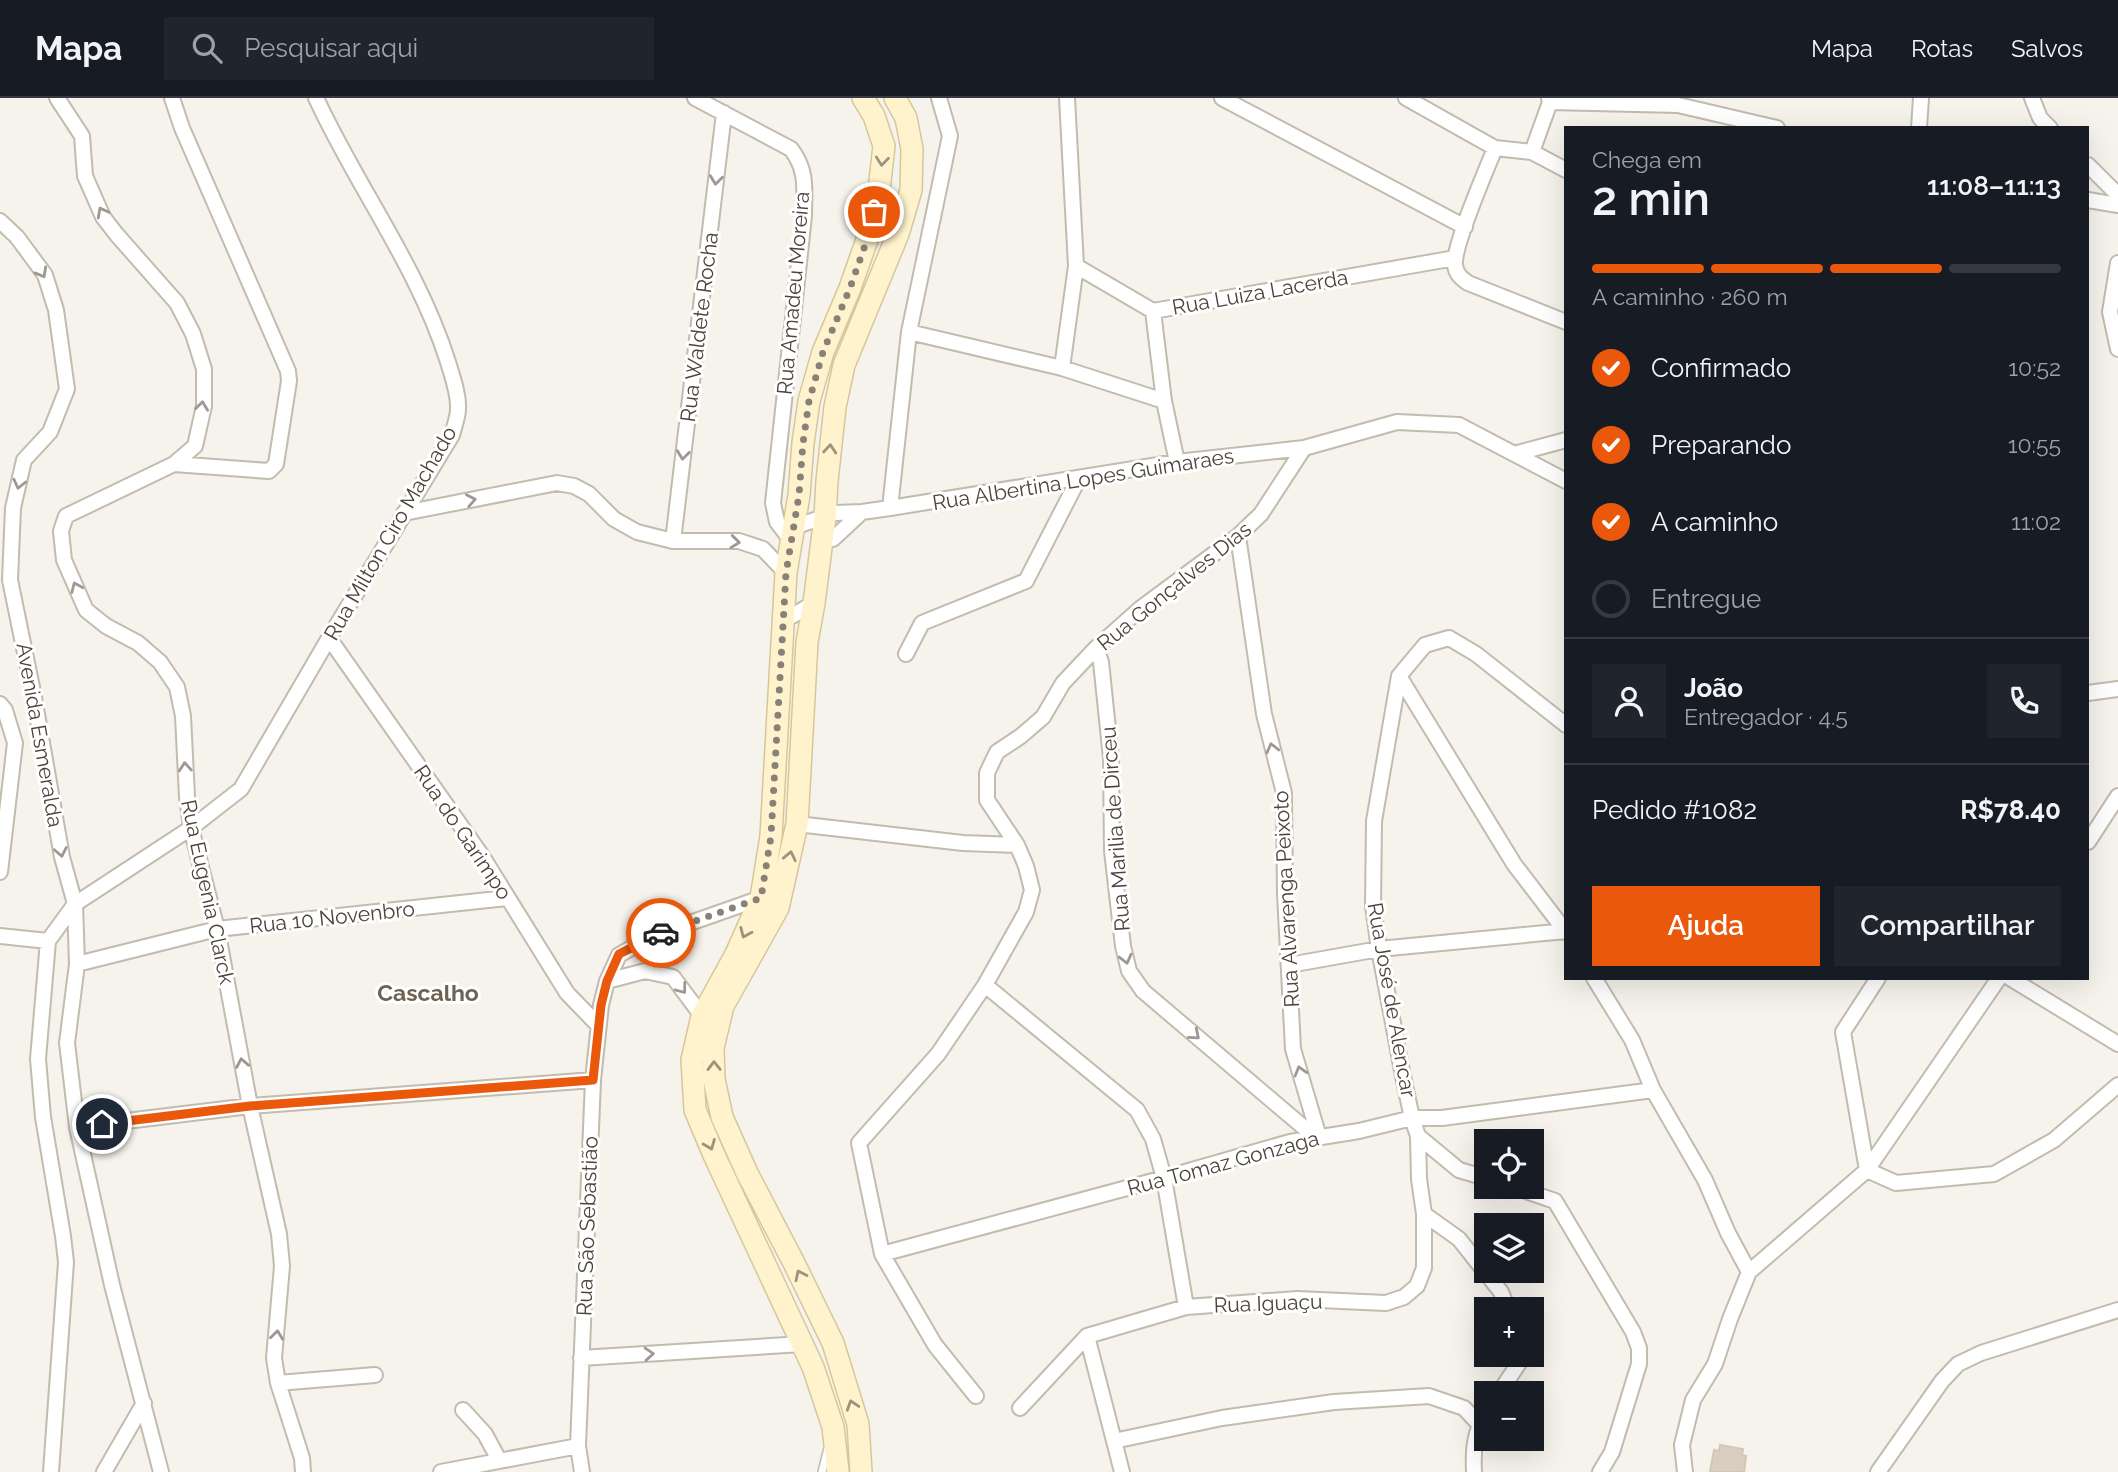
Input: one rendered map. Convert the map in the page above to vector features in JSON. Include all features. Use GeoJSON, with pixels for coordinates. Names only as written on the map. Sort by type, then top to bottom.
{"type":"FeatureCollection","features":[{"type":"Feature","properties":{"kind":"main road"},"geometry":{"type":"LineString","coordinates":[[838,1472],[833,1427],[813,1367],[695,1110],[692,1060],[702,1016],[736,954],[761,898],[771,836],[786,573],[809,401],[823,352],[869,234],[879,190],[884,146],[874,116],[863,98]]}},
{"type":"Feature","properties":{"kind":"main road"},"geometry":{"type":"LineString","coordinates":[[861,1472],[858,1424],[833,1343],[747,1173],[722,1117],[714,1079],[713,1048],[723,1006],[778,908],[796,824],[807,642],[825,517],[832,428],[844,365],[898,234],[911,190],[912,149],[906,118],[895,98]]}},
{"type":"Feature","properties":{"kind":"street","name":"Rua Eugenia Clarck"},"geometry":{"type":"LineString","coordinates":[[57,98],[82,136],[85,176],[103,217],[177,303],[193,334],[204,369],[204,406],[195,446],[174,464],[66,516],[61,531],[64,560],[86,610],[106,626],[138,643],[160,662],[177,687],[183,716],[191,828],[217,929],[250,1106],[279,1234],[282,1266],[274,1358],[278,1383],[302,1458],[303,1472]]}},
{"type":"Feature","properties":{"kind":"street"},"geometry":{"type":"LineString","coordinates":[[173,98],[182,128],[288,371],[289,381],[276,464],[269,471],[174,464]]}},
{"type":"Feature","properties":{"kind":"street","name":"Rua Milton Ciro Machado"},"geometry":{"type":"LineString","coordinates":[[75,904],[191,828],[241,789],[452,435],[458,408],[454,381],[433,318],[316,98]]}},
{"type":"Feature","properties":{"kind":"street","name":"Rua Amadeu Moreira"},"geometry":{"type":"LineString","coordinates":[[695,98],[791,149],[801,161],[804,174],[804,216],[773,503],[776,523],[793,535]]}},
{"type":"Feature","properties":{"kind":"street"},"geometry":{"type":"LineString","coordinates":[[890,508],[909,332],[950,136],[939,98]]}},
{"type":"Feature","properties":{"kind":"street"},"geometry":{"type":"LineString","coordinates":[[1062,368],[1076,266],[1067,98]]}},
{"type":"Feature","properties":{"kind":"street"},"geometry":{"type":"LineString","coordinates":[[1222,98],[1465,227]]}},
{"type":"Feature","properties":{"kind":"street"},"geometry":{"type":"LineString","coordinates":[[1406,98],[1494,148],[1532,152],[1564,169]]}},
{"type":"Feature","properties":{"kind":"street"},"geometry":{"type":"LineString","coordinates":[[1919,126],[1921,98]]}},
{"type":"Feature","properties":{"kind":"street"},"geometry":{"type":"LineString","coordinates":[[2032,98],[2040,118],[2048,126]]}},
{"type":"Feature","properties":{"kind":"street"},"geometry":{"type":"LineString","coordinates":[[1532,152],[1549,100],[1678,105],[1768,126]]}},
{"type":"Feature","properties":{"kind":"street","name":"Rua Waldete Rocha"},"geometry":{"type":"LineString","coordinates":[[673,541],[724,113]]}},
{"type":"Feature","properties":{"kind":"street"},"geometry":{"type":"LineString","coordinates":[[1494,148],[1455,258],[1455,269],[1468,283],[1564,321]]}},
{"type":"Feature","properties":{"kind":"street"},"geometry":{"type":"LineString","coordinates":[[2089,166],[2118,195]]}},
{"type":"Feature","properties":{"kind":"street"},"geometry":{"type":"LineString","coordinates":[[2089,200],[2118,205]]}},
{"type":"Feature","properties":{"kind":"street","name":"Avenida Esmeralda"},"geometry":{"type":"LineString","coordinates":[[0,220],[17,237],[46,275],[56,310],[67,389],[50,432],[24,460],[13,508],[10,580],[62,857],[75,904],[77,964],[67,1043],[77,1127],[112,1285],[161,1472]]}},
{"type":"Feature","properties":{"kind":"street","name":"Rua Luiza Lacerda"},"geometry":{"type":"LineString","coordinates":[[1076,266],[1153,311],[1455,258]]}},
{"type":"Feature","properties":{"kind":"street"},"geometry":{"type":"LineString","coordinates":[[2118,263],[2110,312],[2118,349]]}},
{"type":"Feature","properties":{"kind":"street"},"geometry":{"type":"LineString","coordinates":[[1153,311],[1164,401],[1177,462]]}},
{"type":"Feature","properties":{"kind":"street"},"geometry":{"type":"LineString","coordinates":[[909,332],[1062,368],[1164,401]]}},
{"type":"Feature","properties":{"kind":"street","name":"Rua Albertina Lopes Guimaraes"},"geometry":{"type":"LineString","coordinates":[[793,535],[835,513],[890,508],[1177,462],[1304,448],[1397,422],[1458,425],[1564,480]]}},
{"type":"Feature","properties":{"kind":"street"},"geometry":{"type":"LineString","coordinates":[[1514,453],[1564,440]]}},
{"type":"Feature","properties":{"kind":"street","name":"Rua Gonçalves Dias"},"geometry":{"type":"LineString","coordinates":[[882,1254],[859,1143],[938,1054],[985,985],[1026,912],[1032,890],[1027,866],[1017,845],[987,800],[987,773],[997,752],[1021,736],[1042,717],[1063,682],[1096,648],[1141,608],[1238,536],[1261,514],[1304,448]]}},
{"type":"Feature","properties":{"kind":"street"},"geometry":{"type":"LineString","coordinates":[[906,654],[922,623],[1026,581],[1079,478]]}},
{"type":"Feature","properties":{"kind":"street"},"geometry":{"type":"LineString","coordinates":[[404,513],[558,483],[574,486],[589,494],[614,519],[637,532],[673,541],[739,541],[763,549],[786,573]]}},
{"type":"Feature","properties":{"kind":"street"},"geometry":{"type":"LineString","coordinates":[[833,539],[862,512]]}},
{"type":"Feature","properties":{"kind":"street"},"geometry":{"type":"LineString","coordinates":[[784,617],[793,616],[814,603],[833,539],[825,517]]}},
{"type":"Feature","properties":{"kind":"street","name":"Rua Alvarenga Peixoto"},"geometry":{"type":"LineString","coordinates":[[1238,536],[1264,714],[1284,793],[1293,1049],[1317,1137]]}},
{"type":"Feature","properties":{"kind":"street","name":"Rua do Garimpo"},"geometry":{"type":"LineString","coordinates":[[329,638],[482,856],[566,993],[597,1024]]}},
{"type":"Feature","properties":{"kind":"street"},"geometry":{"type":"LineString","coordinates":[[1564,723],[1476,654],[1450,638],[1425,645],[1399,676],[1514,864],[1564,928]]}},
{"type":"Feature","properties":{"kind":"street","name":"Rua Marilia de Dirceu"},"geometry":{"type":"LineString","coordinates":[[1096,648],[1101,662],[1111,758],[1112,852],[1123,946],[1129,971],[1143,991],[1317,1137]]}},
{"type":"Feature","properties":{"kind":"street","name":"Rua José de Alencar"},"geometry":{"type":"LineString","coordinates":[[1399,676],[1374,821],[1373,906],[1412,1118]]}},
{"type":"Feature","properties":{"kind":"street"},"geometry":{"type":"LineString","coordinates":[[2089,693],[2118,689]]}},
{"type":"Feature","properties":{"kind":"street"},"geometry":{"type":"LineString","coordinates":[[0,704],[5,710],[15,743],[0,872]]}},
{"type":"Feature","properties":{"kind":"street"},"geometry":{"type":"LineString","coordinates":[[2089,840],[2118,796]]}},
{"type":"Feature","properties":{"kind":"street"},"geometry":{"type":"LineString","coordinates":[[796,824],[963,843],[1017,845]]}},
{"type":"Feature","properties":{"kind":"street","name":"Rua 10 Novenbro"},"geometry":{"type":"LineString","coordinates":[[77,964],[217,929],[507,898]]}},
{"type":"Feature","properties":{"kind":"street","name":"Rua São Sebastião"},"geometry":{"type":"LineString","coordinates":[[582,1472],[578,1446],[593,1080],[597,1024],[607,981],[619,954],[653,936],[761,898]]}},
{"type":"Feature","properties":{"kind":"street"},"geometry":{"type":"LineString","coordinates":[[51,1472],[66,1262],[43,1117],[38,1059],[48,941],[75,904]]}},
{"type":"Feature","properties":{"kind":"street"},"geometry":{"type":"LineString","coordinates":[[1289,965],[1379,949],[1564,931]]}},
{"type":"Feature","properties":{"kind":"street"},"geometry":{"type":"LineString","coordinates":[[0,936],[48,941]]}},
{"type":"Feature","properties":{"kind":"street"},"geometry":{"type":"LineString","coordinates":[[607,981],[645,971],[673,977],[702,1016]]}},
{"type":"Feature","properties":{"kind":"street"},"geometry":{"type":"LineString","coordinates":[[1595,980],[1632,1040],[1653,1090],[1705,1180],[1728,1233],[1749,1272]]}},
{"type":"Feature","properties":{"kind":"street"},"geometry":{"type":"LineString","coordinates":[[1867,1170],[1843,1032],[1877,980]]}},
{"type":"Feature","properties":{"kind":"street"},"geometry":{"type":"LineString","coordinates":[[1685,1472],[1682,1445],[1693,1399],[1715,1364],[1749,1272],[1867,1170],[1998,980]]}},
{"type":"Feature","properties":{"kind":"street"},"geometry":{"type":"LineString","coordinates":[[2013,980],[2118,1044]]}},
{"type":"Feature","properties":{"kind":"street"},"geometry":{"type":"LineString","coordinates":[[985,985],[1137,1110],[1153,1139],[1164,1178],[1185,1307]]}},
{"type":"Feature","properties":{"kind":"street"},"geometry":{"type":"LineString","coordinates":[[77,1127],[250,1106],[593,1080]]}},
{"type":"Feature","properties":{"kind":"street"},"geometry":{"type":"LineString","coordinates":[[1867,1170],[1896,1183],[1994,1174],[2054,1140],[2118,1085]]}},
{"type":"Feature","properties":{"kind":"street","name":"Rua Tomaz Gonzaga"},"geometry":{"type":"LineString","coordinates":[[882,1254],[1290,1142],[1359,1131],[1412,1118],[1442,1118],[1653,1090]]}},
{"type":"Feature","properties":{"kind":"street","name":"Rua Iguaçu"},"geometry":{"type":"LineString","coordinates":[[1087,1336],[1185,1307],[1297,1298],[1386,1303],[1404,1297],[1417,1286],[1424,1268],[1424,1214],[1419,1179],[1418,1136],[1412,1118]]}},
{"type":"Feature","properties":{"kind":"street"},"geometry":{"type":"LineString","coordinates":[[1418,1136],[1459,1170],[1474,1174]]}},
{"type":"Feature","properties":{"kind":"street"},"geometry":{"type":"LineString","coordinates":[[1544,1197],[1555,1201],[1633,1332],[1639,1348],[1639,1364],[1612,1452],[1601,1472]]}},
{"type":"Feature","properties":{"kind":"street"},"geometry":{"type":"LineString","coordinates":[[1424,1214],[1459,1239],[1503,1297]]}},
{"type":"Feature","properties":{"kind":"street"},"geometry":{"type":"LineString","coordinates":[[882,1254],[935,1345],[976,1396]]}},
{"type":"Feature","properties":{"kind":"street"},"geometry":{"type":"LineString","coordinates":[[1878,1472],[1942,1381],[1958,1364],[1981,1353],[2118,1310]]}},
{"type":"Feature","properties":{"kind":"street"},"geometry":{"type":"LineString","coordinates":[[1020,1408],[1087,1336]]}},
{"type":"Feature","properties":{"kind":"street"},"geometry":{"type":"LineString","coordinates":[[1087,1336],[1122,1472]]}},
{"type":"Feature","properties":{"kind":"street"},"geometry":{"type":"LineString","coordinates":[[581,1358],[803,1344]]}},
{"type":"Feature","properties":{"kind":"street"},"geometry":{"type":"LineString","coordinates":[[278,1383],[374,1375]]}},
{"type":"Feature","properties":{"kind":"street"},"geometry":{"type":"LineString","coordinates":[[1114,1441],[1222,1418],[1334,1402],[1429,1396],[1474,1414]]}},
{"type":"Feature","properties":{"kind":"street"},"geometry":{"type":"LineString","coordinates":[[104,1472],[144,1403]]}},
{"type":"Feature","properties":{"kind":"street"},"geometry":{"type":"LineString","coordinates":[[463,1410],[485,1434],[499,1460]]}},
{"type":"Feature","properties":{"kind":"street"},"geometry":{"type":"LineString","coordinates":[[1474,1445],[1474,1472]]}},
{"type":"Feature","properties":{"kind":"street"},"geometry":{"type":"LineString","coordinates":[[441,1472],[578,1446]]}},
{"type":"Feature","properties":{"kind":"lane"},"geometry":{"type":"LineString","coordinates":[[822,1472],[833,1427]]}},
{"type":"Feature","properties":{"kind":"building"},"geometry":{"type":"Polygon","coordinates":[[[1720,1445],[1743,1449],[1742,1455],[1746,1456],[1744,1472],[1710,1472],[1714,1450],[1719,1451],[1720,1445]]]}},
{"type":"Feature","properties":{"kind":"way so far"},"geometry":{"type":"LineString","coordinates":[[661,933],[761,898],[771,836],[786,573],[793,543],[809,401],[823,352],[850,288],[874,212]]}},
{"type":"Feature","properties":{"kind":"district","name":"Cascalho"},"geometry":{"type":"Point","coordinates":[428,992]}},
{"type":"Feature","properties":{"kind":"route"},"geometry":{"type":"LineString","coordinates":[[102,1124],[250,1106],[593,1080],[597,1024],[607,981],[619,954],[661,933]]}}]}
